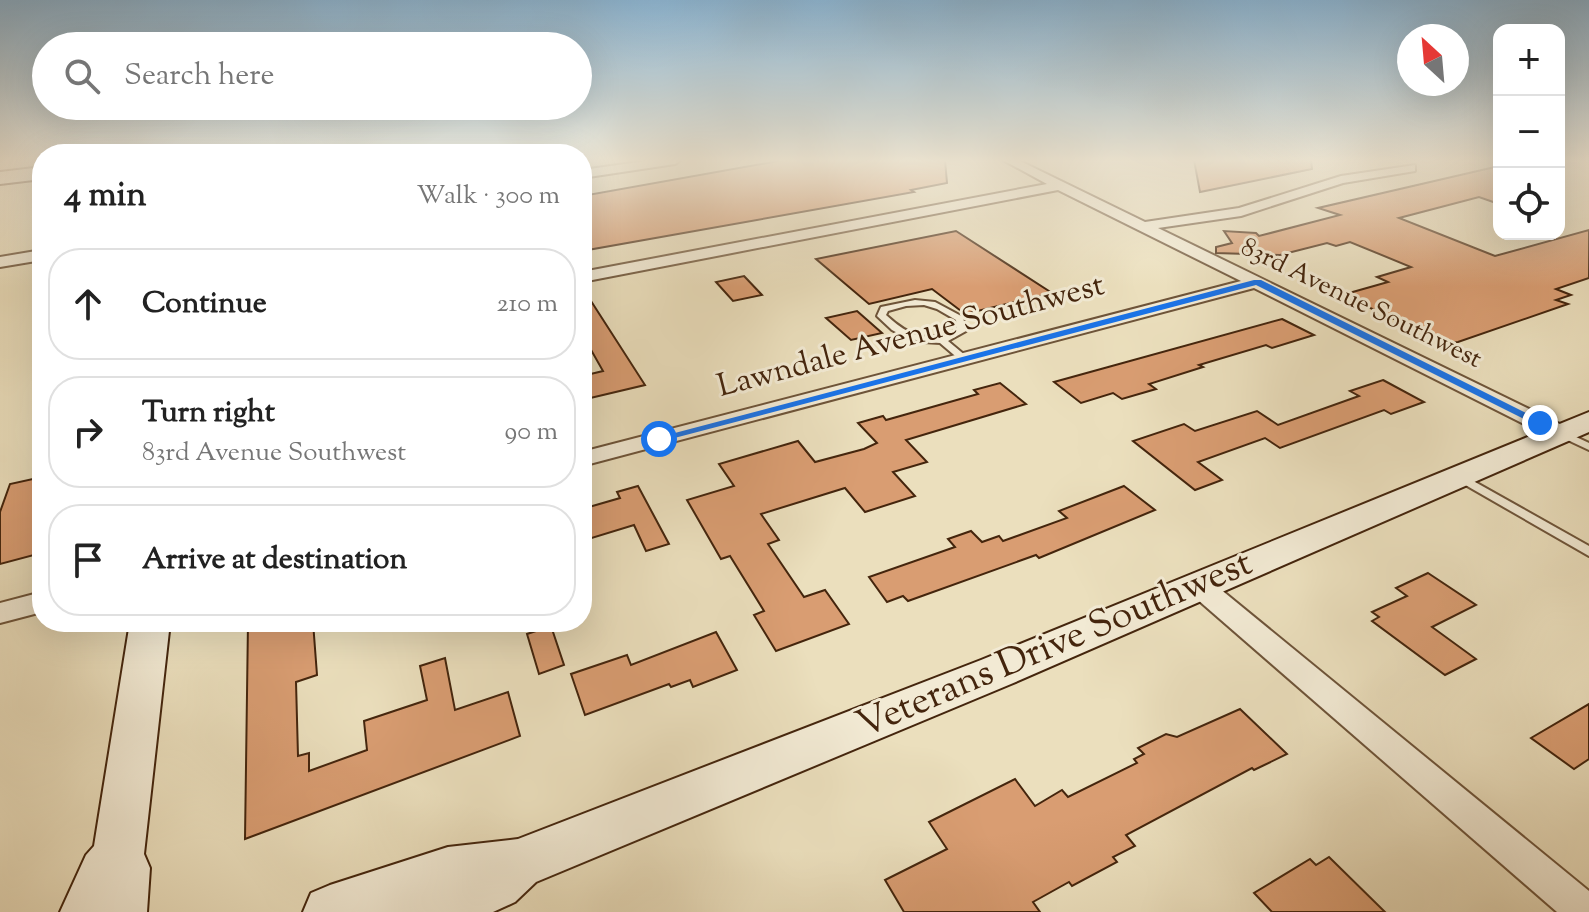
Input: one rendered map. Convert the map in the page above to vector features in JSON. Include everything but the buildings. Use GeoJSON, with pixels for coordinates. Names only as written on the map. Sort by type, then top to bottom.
{"type":"FeatureCollection","features":[{"type":"Feature","properties":{"kind":"street"},"geometry":{"type":"LineString","coordinates":[[592,275],[970,203]]}},
{"type":"Feature","properties":{"kind":"street","name":"83rd Avenue Southwest"},"geometry":{"type":"LineString","coordinates":[[1097,203],[1579,434]]}},
{"type":"Feature","properties":{"kind":"street"},"geometry":{"type":"LineString","coordinates":[[1144,226],[1241,212],[1270,203]]}},
{"type":"Feature","properties":{"kind":"street"},"geometry":{"type":"LineString","coordinates":[[0,262],[32,257]]}},
{"type":"Feature","properties":{"kind":"street","name":"Lawndale Avenue Southwest"},"geometry":{"type":"LineString","coordinates":[[592,456],[1257,282]]}},
{"type":"Feature","properties":{"kind":"street","name":"Veterans Drive Southwest"},"geometry":{"type":"LineString","coordinates":[[432,912],[496,884],[518,864],[996,672],[1458,476],[1579,434]]}},
{"type":"Feature","properties":{"kind":"street"},"geometry":{"type":"LineString","coordinates":[[1199,586],[1585,912]]}},
{"type":"Feature","properties":{"kind":"street"},"geometry":{"type":"LineString","coordinates":[[0,613],[32,605]]}},
{"type":"Feature","properties":{"kind":"street"},"geometry":{"type":"LineString","coordinates":[[87,912],[104,873],[118,858],[149,632]]}},
{"type":"Feature","properties":{"kind":"street"},"geometry":{"type":"LineString","coordinates":[[118,858],[124,868],[120,912]]}},
{"type":"Feature","properties":{"kind":"street","name":"Veterans Drive Southwest"},"geometry":{"type":"LineString","coordinates":[[330,912],[370,896],[492,863],[518,864]]}},
{"type":"Feature","properties":{"kind":"lane"},"geometry":{"type":"LineString","coordinates":[[942,340],[962,331],[960,319],[941,306],[926,301],[907,302],[884,309],[881,316],[897,331],[917,341],[942,340],[963,358]]}},
{"type":"Feature","properties":{"kind":"lane"},"geometry":{"type":"LineString","coordinates":[[1458,476],[1589,552]]}},
{"type":"Feature","properties":{"kind":"route"},"geometry":{"type":"LineString","coordinates":[[659,439],[1257,282],[1540,423]]}}]}
